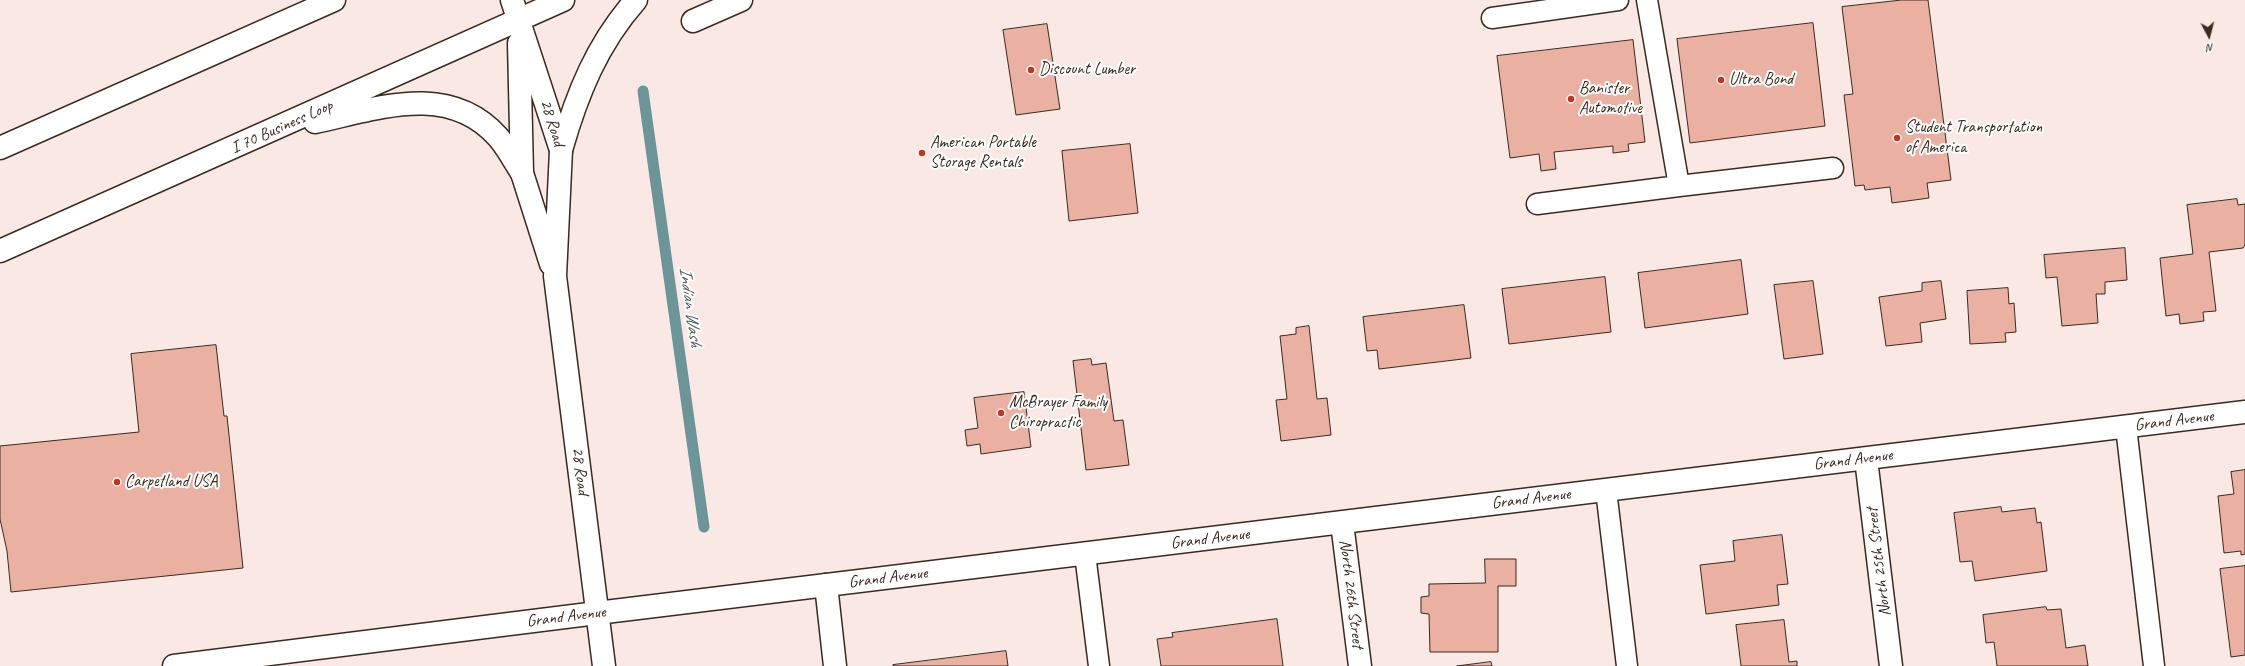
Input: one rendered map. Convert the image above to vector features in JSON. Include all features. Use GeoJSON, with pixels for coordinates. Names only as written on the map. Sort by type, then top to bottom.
{"type":"FeatureCollection","features":[{"type":"Feature","properties":{"kind":"street"},"geometry":{"type":"LineString","coordinates":[[0,148],[334,0]]}},
{"type":"Feature","properties":{"kind":"street","name":"28 Road"},"geometry":{"type":"LineString","coordinates":[[512,0],[561,150],[555,276],[604,666]]}},
{"type":"Feature","properties":{"kind":"street","name":"I 70 Business Loop"},"geometry":{"type":"LineString","coordinates":[[0,252],[563,0]]}},
{"type":"Feature","properties":{"kind":"street"},"geometry":{"type":"LineString","coordinates":[[561,150],[571,114],[585,77],[616,22],[636,0]]}},
{"type":"Feature","properties":{"kind":"street"},"geometry":{"type":"LineString","coordinates":[[692,21],[741,0]]}},
{"type":"Feature","properties":{"kind":"street","name":"28 Road"},"geometry":{"type":"LineString","coordinates":[[519,20],[522,173],[555,276]]}},
{"type":"Feature","properties":{"kind":"street"},"geometry":{"type":"LineString","coordinates":[[267,133],[391,106],[446,104],[462,110],[498,137],[522,173]]}},
{"type":"Feature","properties":{"kind":"street","name":"Grand Avenue"},"geometry":{"type":"LineString","coordinates":[[174,666],[2245,412]]}},
{"type":"Feature","properties":{"kind":"street","name":"North 25th Street"},"geometry":{"type":"LineString","coordinates":[[1866,459],[1891,666]]}},
{"type":"Feature","properties":{"kind":"street","name":"North 26th Street"},"geometry":{"type":"LineString","coordinates":[[1342,523],[1360,666]]}},
{"type":"Feature","properties":{"kind":"street"},"geometry":{"type":"LineString","coordinates":[[826,585],[835,666]]}},
{"type":"Feature","properties":{"kind":"lane"},"geometry":{"type":"LineString","coordinates":[[1492,18],[1618,0]]}},
{"type":"Feature","properties":{"kind":"lane"},"geometry":{"type":"LineString","coordinates":[[1647,0],[1678,186]]}},
{"type":"Feature","properties":{"kind":"lane"},"geometry":{"type":"LineString","coordinates":[[1537,204],[1833,168]]}},
{"type":"Feature","properties":{"kind":"lane"},"geometry":{"type":"LineString","coordinates":[[2126,427],[2154,666]]}},
{"type":"Feature","properties":{"kind":"lane"},"geometry":{"type":"LineString","coordinates":[[1606,490],[1627,666]]}},
{"type":"Feature","properties":{"kind":"lane"},"geometry":{"type":"LineString","coordinates":[[1085,554],[1098,666]]}},
{"type":"Feature","properties":{"kind":"building","name":"Student Transportation of America"},"geometry":{"type":"Polygon","coordinates":[[[1902,0],[1928,0],[1951,180],[1927,183],[1929,198],[1892,203],[1890,187],[1865,190],[1864,185],[1855,186],[1844,95],[1853,94],[1842,7],[1902,0]]]}},
{"type":"Feature","properties":{"kind":"building"},"geometry":{"type":"Polygon","coordinates":[[[1813,23],[1825,126],[1690,143],[1677,39],[1813,23]]]}},
{"type":"Feature","properties":{"kind":"building","name":"Discount Lumber"},"geometry":{"type":"Polygon","coordinates":[[[1047,24],[1060,109],[1016,115],[1003,30],[1047,24]]]}},
{"type":"Feature","properties":{"kind":"building","name":"Banister Automotive"},"geometry":{"type":"Polygon","coordinates":[[[1633,40],[1645,142],[1628,144],[1629,151],[1613,153],[1613,146],[1554,152],[1556,169],[1541,171],[1539,154],[1510,158],[1497,56],[1633,40]]]}},
{"type":"Feature","properties":{"kind":"building"},"geometry":{"type":"Polygon","coordinates":[[[1130,144],[1138,213],[1069,221],[1062,151],[1130,144]]]}},
{"type":"Feature","properties":{"kind":"building"},"geometry":{"type":"Polygon","coordinates":[[[2237,199],[2238,205],[2245,204],[2245,245],[2243,248],[2209,252],[2216,311],[2203,312],[2204,321],[2180,324],[2179,314],[2166,316],[2160,258],[2193,254],[2187,205],[2237,199]]]}},
{"type":"Feature","properties":{"kind":"building"},"geometry":{"type":"Polygon","coordinates":[[[2125,248],[2127,280],[2105,282],[2105,294],[2096,294],[2098,323],[2062,326],[2057,277],[2046,278],[2044,255],[2125,248]]]}},
{"type":"Feature","properties":{"kind":"building"},"geometry":{"type":"Polygon","coordinates":[[[1741,260],[1748,314],[1645,328],[1638,273],[1741,260]]]}},
{"type":"Feature","properties":{"kind":"building"},"geometry":{"type":"Polygon","coordinates":[[[1605,277],[1611,332],[1509,344],[1502,289],[1605,277]]]}},
{"type":"Feature","properties":{"kind":"building"},"geometry":{"type":"Polygon","coordinates":[[[1813,281],[1823,354],[1784,359],[1774,285],[1813,281]]]}},
{"type":"Feature","properties":{"kind":"building"},"geometry":{"type":"Polygon","coordinates":[[[1941,281],[1946,319],[1920,323],[1922,342],[1886,346],[1879,297],[1922,291],[1922,283],[1941,281]]]}},
{"type":"Feature","properties":{"kind":"building"},"geometry":{"type":"Polygon","coordinates":[[[2008,288],[2009,304],[2014,303],[2016,332],[2005,333],[2006,342],[1970,344],[1967,291],[2008,288]]]}},
{"type":"Feature","properties":{"kind":"building"},"geometry":{"type":"Polygon","coordinates":[[[1464,305],[1471,358],[1379,369],[1377,350],[1367,351],[1363,317],[1464,305]]]}},
{"type":"Feature","properties":{"kind":"building"},"geometry":{"type":"Polygon","coordinates":[[[1309,326],[1317,399],[1327,398],[1331,435],[1281,441],[1276,400],[1287,399],[1280,336],[1296,334],[1296,328],[1309,326]]]}},
{"type":"Feature","properties":{"kind":"building","name":"Carpetland USA"},"geometry":{"type":"Polygon","coordinates":[[[216,345],[224,416],[227,416],[243,568],[11,592],[7,551],[0,519],[0,446],[139,432],[131,354],[216,345]]]}},
{"type":"Feature","properties":{"kind":"building"},"geometry":{"type":"Polygon","coordinates":[[[1091,359],[1092,365],[1106,363],[1114,421],[1123,420],[1129,465],[1086,470],[1073,361],[1091,359]]]}},
{"type":"Feature","properties":{"kind":"building","name":"McBrayer Family Chiropractic"},"geometry":{"type":"Polygon","coordinates":[[[1024,392],[1031,447],[981,454],[980,444],[967,446],[965,430],[978,428],[974,398],[1024,392]]]}},
{"type":"Feature","properties":{"kind":"building"},"geometry":{"type":"Polygon","coordinates":[[[2245,470],[2245,554],[2241,555],[2241,551],[2224,553],[2218,496],[2234,494],[2231,472],[2245,470]]]}},
{"type":"Feature","properties":{"kind":"building"},"geometry":{"type":"Polygon","coordinates":[[[2001,507],[2002,512],[2035,508],[2037,523],[2041,522],[2047,571],[1975,581],[1972,561],[1960,562],[1954,513],[2001,507]]]}},
{"type":"Feature","properties":{"kind":"building"},"geometry":{"type":"Polygon","coordinates":[[[1782,535],[1788,584],[1777,585],[1779,605],[1706,614],[1700,565],[1735,561],[1733,541],[1782,535]]]}},
{"type":"Feature","properties":{"kind":"building"},"geometry":{"type":"Polygon","coordinates":[[[1485,559],[1516,559],[1516,586],[1498,586],[1498,652],[1430,652],[1429,614],[1421,613],[1421,597],[1429,596],[1429,584],[1485,583],[1485,559]]]}},
{"type":"Feature","properties":{"kind":"building"},"geometry":{"type":"Polygon","coordinates":[[[2245,566],[2245,655],[2231,657],[2220,569],[2245,566]]]}},
{"type":"Feature","properties":{"kind":"building"},"geometry":{"type":"Polygon","coordinates":[[[2046,607],[2047,610],[2061,609],[2066,648],[2085,645],[2088,666],[1997,666],[1994,642],[1986,643],[1983,615],[2046,607]]]}},
{"type":"Feature","properties":{"kind":"building"},"geometry":{"type":"Polygon","coordinates":[[[1277,619],[1283,666],[1161,666],[1157,639],[1173,637],[1172,633],[1277,619]]]}},
{"type":"Feature","properties":{"kind":"building"},"geometry":{"type":"Polygon","coordinates":[[[1784,620],[1789,662],[1797,661],[1797,666],[1741,666],[1736,625],[1784,620]]]}},
{"type":"Feature","properties":{"kind":"building"},"geometry":{"type":"Polygon","coordinates":[[[1006,651],[1008,666],[893,666],[893,665],[1006,651]]]}},
{"type":"Feature","properties":{"kind":"building"},"geometry":{"type":"Polygon","coordinates":[[[1491,662],[1492,666],[1457,666],[1491,662]]]}},
{"type":"Feature","properties":{"kind":"waterway","name":"Indian Wash"},"geometry":{"type":"LineString","coordinates":[[643,91],[704,527]]}},
{"type":"Feature","properties":{"kind":"place","name":"Discount Lumber"},"geometry":{"type":"Point","coordinates":[1031,70]}},
{"type":"Feature","properties":{"kind":"place","name":"Ultra Bond"},"geometry":{"type":"Point","coordinates":[1721,80]}},
{"type":"Feature","properties":{"kind":"place","name":"Banister Automotive"},"geometry":{"type":"Point","coordinates":[1571,99]}},
{"type":"Feature","properties":{"kind":"place","name":"Student Transportation of America"},"geometry":{"type":"Point","coordinates":[1897,138]}},
{"type":"Feature","properties":{"kind":"place","name":"American Portable Storage Rentals"},"geometry":{"type":"Point","coordinates":[922,153]}},
{"type":"Feature","properties":{"kind":"place","name":"McBrayer Family Chiropractic"},"geometry":{"type":"Point","coordinates":[1001,413]}},
{"type":"Feature","properties":{"kind":"place","name":"Carpetland USA"},"geometry":{"type":"Point","coordinates":[117,482]}}]}
